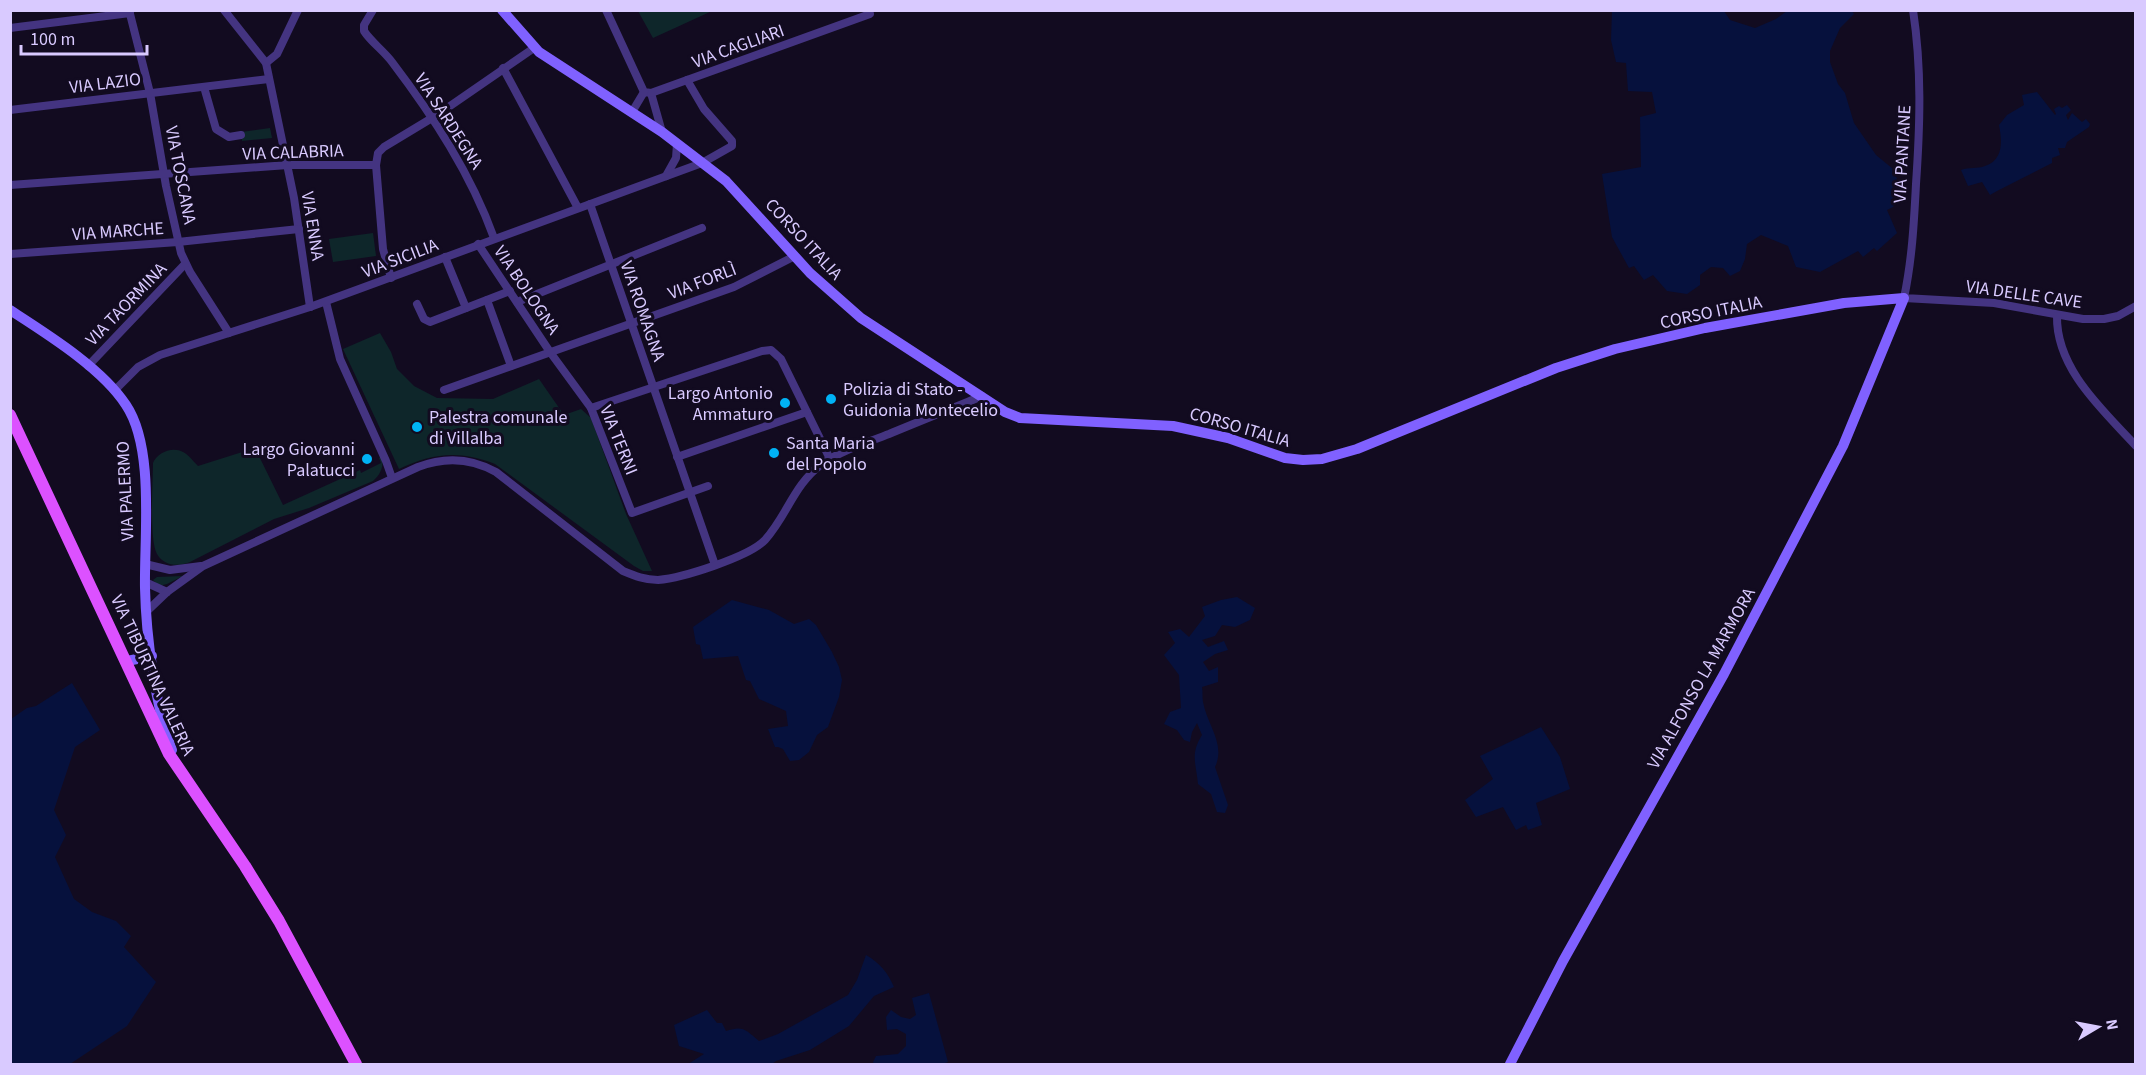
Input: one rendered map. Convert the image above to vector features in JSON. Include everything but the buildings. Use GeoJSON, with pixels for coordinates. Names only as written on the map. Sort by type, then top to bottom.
{"type":"FeatureCollection","features":[{"type":"Feature","properties":{"kind":"main road","name":"VIA TIBURTINA VALERIA"},"geometry":{"type":"LineString","coordinates":[[10,415],[166,748],[279,921],[356,1065]]}},
{"type":"Feature","properties":{"kind":"street"},"geometry":{"type":"LineString","coordinates":[[224,10],[266,63],[277,54],[298,10]]}},
{"type":"Feature","properties":{"kind":"street","name":"VIA SARDEGNA"},"geometry":{"type":"LineString","coordinates":[[373,10],[363,29],[392,62],[432,118],[473,187],[494,238]]}},
{"type":"Feature","properties":{"kind":"street","name":"CORSO ITALIA"},"geometry":{"type":"LineString","coordinates":[[502,10],[534,48],[662,132],[739,193],[829,291],[861,318],[1009,414],[1020,418],[1173,426],[1220,435],[1285,458],[1316,460],[1357,449],[1557,368],[1615,349],[1705,328],[1844,303],[1904,298]]}},
{"type":"Feature","properties":{"kind":"street"},"geometry":{"type":"LineString","coordinates":[[606,10],[648,92],[662,132]]}},
{"type":"Feature","properties":{"kind":"street"},"geometry":{"type":"LineString","coordinates":[[848,10],[854,20]]}},
{"type":"Feature","properties":{"kind":"street","name":"VIA PANTANE"},"geometry":{"type":"LineString","coordinates":[[1904,298],[1911,265],[1920,105],[1918,50],[1913,10]]}},
{"type":"Feature","properties":{"kind":"street"},"geometry":{"type":"LineString","coordinates":[[10,28],[129,12]]}},
{"type":"Feature","properties":{"kind":"street","name":"VIA TOSCANA"},"geometry":{"type":"LineString","coordinates":[[129,12],[150,93],[178,242],[185,264],[230,333]]}},
{"type":"Feature","properties":{"kind":"street","name":"VIA CAGLIARI"},"geometry":{"type":"LineString","coordinates":[[648,92],[854,20],[869,12]]}},
{"type":"Feature","properties":{"kind":"street"},"geometry":{"type":"LineString","coordinates":[[391,278],[383,249],[377,156],[382,148],[432,118],[534,48]]}},
{"type":"Feature","properties":{"kind":"street","name":"VIA ENNA"},"geometry":{"type":"LineString","coordinates":[[266,63],[288,165],[310,308]]}},
{"type":"Feature","properties":{"kind":"street"},"geometry":{"type":"LineString","coordinates":[[503,68],[578,207]]}},
{"type":"Feature","properties":{"kind":"street","name":"VIA LAZIO"},"geometry":{"type":"LineString","coordinates":[[10,110],[269,79]]}},
{"type":"Feature","properties":{"kind":"street","name":"VIA SICILIA"},"geometry":{"type":"LineString","coordinates":[[115,390],[138,367],[170,351],[310,308],[494,238],[702,163],[729,148],[732,142],[704,109],[687,80]]}},
{"type":"Feature","properties":{"kind":"street"},"geometry":{"type":"LineString","coordinates":[[204,87],[216,129],[229,137],[242,135]]}},
{"type":"Feature","properties":{"kind":"street"},"geometry":{"type":"LineString","coordinates":[[632,112],[648,92]]}},
{"type":"Feature","properties":{"kind":"street"},"geometry":{"type":"LineString","coordinates":[[666,176],[676,158],[677,144]]}},
{"type":"Feature","properties":{"kind":"street","name":"VIA CALABRIA"},"geometry":{"type":"LineString","coordinates":[[10,185],[288,165],[376,165]]}},
{"type":"Feature","properties":{"kind":"street","name":"VIA ROMAGNA"},"geometry":{"type":"LineString","coordinates":[[590,204],[715,565]]}},
{"type":"Feature","properties":{"kind":"street"},"geometry":{"type":"LineString","coordinates":[[517,302],[702,228]]}},
{"type":"Feature","properties":{"kind":"street","name":"VIA MARCHE"},"geometry":{"type":"LineString","coordinates":[[10,254],[178,242],[299,229]]}},
{"type":"Feature","properties":{"kind":"street","name":"VIA BOLOGNA"},"geometry":{"type":"LineString","coordinates":[[478,244],[550,352]]}},
{"type":"Feature","properties":{"kind":"street","name":"VIA FORLÌ"},"geometry":{"type":"LineString","coordinates":[[444,390],[734,287],[795,256]]}},
{"type":"Feature","properties":{"kind":"street"},"geometry":{"type":"LineString","coordinates":[[446,257],[466,308]]}},
{"type":"Feature","properties":{"kind":"street","name":"VIA TAORMINA"},"geometry":{"type":"LineString","coordinates":[[88,366],[185,264]]}},
{"type":"Feature","properties":{"kind":"street"},"geometry":{"type":"LineString","coordinates":[[417,304],[428,322],[510,291]]}},
{"type":"Feature","properties":{"kind":"street","name":"VIA DELLE CAVE"},"geometry":{"type":"LineString","coordinates":[[1904,298],[1994,303],[2057,316],[2104,319],[2118,316],[2136,306]]}},
{"type":"Feature","properties":{"kind":"street","name":"VIA ALFONSO LA MARMORA"},"geometry":{"type":"LineString","coordinates":[[1510,1065],[1563,961],[1724,674],[1843,446],[1904,298]]}},
{"type":"Feature","properties":{"kind":"street"},"geometry":{"type":"LineString","coordinates":[[487,300],[511,366]]}},
{"type":"Feature","properties":{"kind":"street"},"geometry":{"type":"LineString","coordinates":[[326,302],[340,359],[392,478]]}},
{"type":"Feature","properties":{"kind":"street","name":"VIA PALERMO"},"geometry":{"type":"LineString","coordinates":[[10,310],[88,366],[115,390],[133,417],[142,444],[146,612],[152,656],[168,738],[187,783]]}},
{"type":"Feature","properties":{"kind":"street"},"geometry":{"type":"LineString","coordinates":[[2057,316],[2060,340],[2071,368],[2095,402],[2136,446]]}},
{"type":"Feature","properties":{"kind":"street"},"geometry":{"type":"LineString","coordinates":[[591,408],[762,351],[771,350],[779,356],[830,459]]}},
{"type":"Feature","properties":{"kind":"street","name":"VIA TERNI"},"geometry":{"type":"LineString","coordinates":[[550,352],[591,408],[632,513],[689,492]]}},
{"type":"Feature","properties":{"kind":"street"},"geometry":{"type":"LineString","coordinates":[[146,612],[167,592],[203,566],[392,478],[440,460],[472,463],[500,476],[613,564],[634,576],[644,579],[662,579],[715,565],[745,554],[761,544],[801,484],[812,472],[830,459],[982,396]]}},
{"type":"Feature","properties":{"kind":"street"},"geometry":{"type":"LineString","coordinates":[[677,458],[807,412]]}},
{"type":"Feature","properties":{"kind":"street"},"geometry":{"type":"LineString","coordinates":[[689,492],[708,486]]}},
{"type":"Feature","properties":{"kind":"street"},"geometry":{"type":"LineString","coordinates":[[145,564],[171,570],[203,566]]}},
{"type":"Feature","properties":{"kind":"street"},"geometry":{"type":"LineString","coordinates":[[145,582],[167,592]]}},
{"type":"Feature","properties":{"kind":"street"},"geometry":{"type":"LineString","coordinates":[[127,661],[152,656]]}},
{"type":"Feature","properties":{"kind":"green space"},"geometry":{"type":"Polygon","coordinates":[[[638,11],[712,11],[653,38],[638,11]]]}},
{"type":"Feature","properties":{"kind":"green space"},"geometry":{"type":"Polygon","coordinates":[[[270,128],[272,138],[242,141],[241,132],[270,128]]]}},
{"type":"Feature","properties":{"kind":"green space"},"geometry":{"type":"Polygon","coordinates":[[[373,233],[376,256],[333,262],[329,239],[373,233]]]}},
{"type":"Feature","properties":{"kind":"green space"},"geometry":{"type":"Polygon","coordinates":[[[380,333],[391,352],[397,369],[414,386],[437,398],[493,399],[539,379],[564,415],[581,409],[591,418],[626,514],[652,571],[643,571],[634,566],[495,464],[470,457],[446,455],[399,469],[343,349],[380,333]]]}},
{"type":"Feature","properties":{"kind":"green space"},"geometry":{"type":"Polygon","coordinates":[[[255,448],[283,505],[360,470],[361,473],[381,463],[379,458],[382,456],[383,463],[380,473],[373,481],[309,508],[274,519],[190,562],[176,565],[163,561],[157,554],[153,536],[153,463],[155,459],[165,452],[179,450],[198,466],[255,448]]]}},
{"type":"Feature","properties":{"kind":"green space"},"geometry":{"type":"Polygon","coordinates":[[[183,576],[159,586],[153,580],[157,577],[183,576]]]}},
{"type":"Feature","properties":{"kind":"shaded area"},"geometry":{"type":"Polygon","coordinates":[[[1612,11],[1724,11],[1730,20],[1755,28],[1776,19],[1787,11],[1852,11],[1854,14],[1840,28],[1830,51],[1830,62],[1838,84],[1845,93],[1854,123],[1876,155],[1893,169],[1897,179],[1897,201],[1887,210],[1897,233],[1877,251],[1874,248],[1863,257],[1858,251],[1820,272],[1796,267],[1788,246],[1761,235],[1747,244],[1745,259],[1740,271],[1730,276],[1723,268],[1711,267],[1700,275],[1700,285],[1687,294],[1667,291],[1653,275],[1644,280],[1634,266],[1629,268],[1612,237],[1602,174],[1641,167],[1640,117],[1656,113],[1652,92],[1628,91],[1626,63],[1616,62],[1611,40],[1612,11]]]}},
{"type":"Feature","properties":{"kind":"shaded area"},"geometry":{"type":"Polygon","coordinates":[[[2037,92],[2055,115],[2054,109],[2067,105],[2071,110],[2066,115],[2068,120],[2072,113],[2082,122],[2086,119],[2090,124],[2089,127],[2067,142],[2065,148],[2058,148],[2060,155],[2052,158],[2052,163],[1990,195],[1982,182],[1968,186],[1961,170],[1985,166],[1996,159],[2001,143],[1999,125],[2007,115],[2024,105],[2022,95],[2037,92]]]}},
{"type":"Feature","properties":{"kind":"shaded area"},"geometry":{"type":"Polygon","coordinates":[[[1237,597],[1255,608],[1250,620],[1235,627],[1222,625],[1215,636],[1202,640],[1208,647],[1224,641],[1228,650],[1215,654],[1203,662],[1209,671],[1218,667],[1218,682],[1202,687],[1205,710],[1217,742],[1218,759],[1215,767],[1228,805],[1225,813],[1217,812],[1211,794],[1198,784],[1195,753],[1202,735],[1197,723],[1190,742],[1184,740],[1177,730],[1164,724],[1170,712],[1181,708],[1179,675],[1164,655],[1175,643],[1168,632],[1180,629],[1189,637],[1205,616],[1202,607],[1237,597]]]}},
{"type":"Feature","properties":{"kind":"shaded area"},"geometry":{"type":"Polygon","coordinates":[[[732,600],[769,610],[794,624],[809,619],[816,625],[839,667],[842,680],[839,697],[828,727],[817,735],[809,752],[799,760],[790,761],[783,749],[775,747],[768,729],[788,726],[786,711],[759,699],[750,681],[746,680],[738,656],[703,659],[700,645],[696,644],[693,627],[732,600]]]}},
{"type":"Feature","properties":{"kind":"shaded area"},"geometry":{"type":"Polygon","coordinates":[[[72,683],[100,730],[75,747],[54,810],[66,835],[55,857],[74,899],[92,912],[116,921],[131,936],[124,947],[156,982],[127,1026],[70,1064],[11,1064],[11,719],[72,683]]]}},
{"type":"Feature","properties":{"kind":"shaded area"},"geometry":{"type":"Polygon","coordinates":[[[1541,727],[1560,757],[1570,789],[1536,803],[1542,825],[1528,830],[1526,825],[1516,830],[1503,807],[1476,817],[1465,800],[1493,779],[1480,756],[1541,727]]]}},
{"type":"Feature","properties":{"kind":"shaded area"},"geometry":{"type":"Polygon","coordinates":[[[866,955],[883,969],[894,987],[874,996],[849,1026],[810,1050],[772,1064],[688,1064],[704,1054],[679,1046],[674,1025],[707,1010],[717,1023],[722,1023],[726,1031],[736,1028],[744,1030],[759,1041],[778,1034],[848,995],[857,980],[866,955]]]}},
{"type":"Feature","properties":{"kind":"shaded area"},"geometry":{"type":"Polygon","coordinates":[[[929,993],[948,1062],[942,1064],[874,1064],[876,1056],[898,1054],[906,1046],[906,1034],[897,1029],[887,1030],[886,1017],[891,1010],[901,1017],[910,1019],[916,1015],[912,998],[929,993]]]}},
{"type":"Feature","properties":{"kind":"place","name":"Polizia di Stato - Guidonia Montecelio"},"geometry":{"type":"Point","coordinates":[831,399]}},
{"type":"Feature","properties":{"kind":"place","name":"Largo Antonio Ammaturo"},"geometry":{"type":"Point","coordinates":[785,403]}},
{"type":"Feature","properties":{"kind":"place","name":"Palestra comunale di Villalba"},"geometry":{"type":"Point","coordinates":[417,427]}},
{"type":"Feature","properties":{"kind":"place","name":"Santa Maria del Popolo"},"geometry":{"type":"Point","coordinates":[774,453]}},
{"type":"Feature","properties":{"kind":"place","name":"Largo Giovanni Palatucci"},"geometry":{"type":"Point","coordinates":[367,459]}}]}
